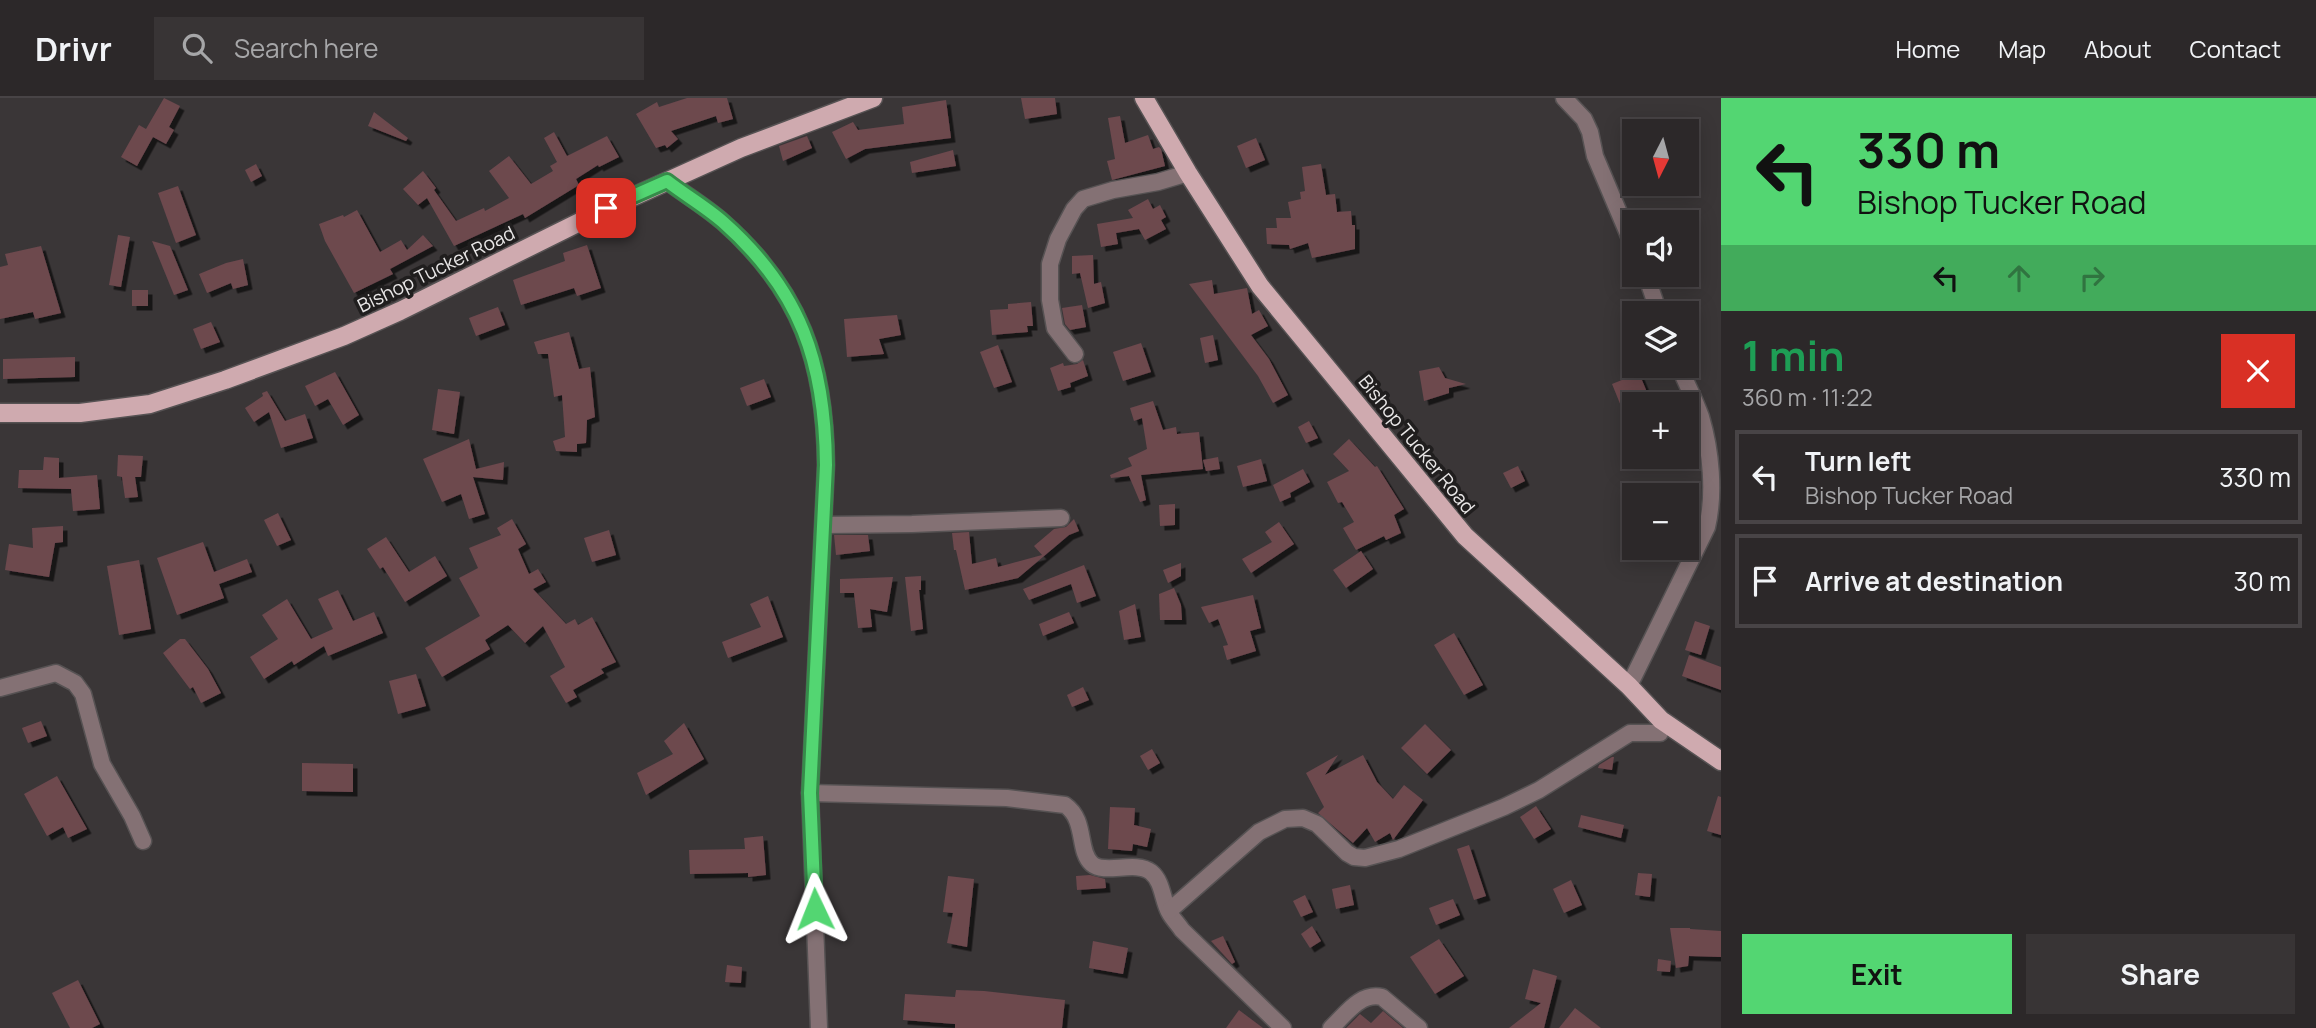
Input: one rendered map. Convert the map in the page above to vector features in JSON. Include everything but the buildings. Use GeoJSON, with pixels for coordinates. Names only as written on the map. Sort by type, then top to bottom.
{"type":"FeatureCollection","features":[{"type":"Feature","properties":{"kind":"main road","name":"Bishop Tucker Road"},"geometry":{"type":"LineString","coordinates":[[0,413],[80,413],[150,404],[225,380],[344,336],[606,208],[741,148],[873,98]]}},
{"type":"Feature","properties":{"kind":"main road","name":"Bishop Tucker Road"},"geometry":{"type":"LineString","coordinates":[[1144,98],[1260,286],[1457,526],[1629,686],[1661,720],[1721,761]]}},
{"type":"Feature","properties":{"kind":"street"},"geometry":{"type":"LineString","coordinates":[[1564,98],[1584,119],[1595,156],[1622,220]]}},
{"type":"Feature","properties":{"kind":"street"},"geometry":{"type":"LineString","coordinates":[[1075,354],[1055,328],[1049,300],[1050,264],[1058,239],[1074,209],[1083,200],[1113,190],[1158,182],[1188,173]]}},
{"type":"Feature","properties":{"kind":"street"},"geometry":{"type":"LineString","coordinates":[[667,181],[722,221],[761,259],[785,293],[802,326],[822,391],[826,465],[810,793],[819,1028]]}},
{"type":"Feature","properties":{"kind":"street"},"geometry":{"type":"LineString","coordinates":[[1629,686],[1701,539],[1711,508],[1713,486],[1701,418],[1684,378]]}},
{"type":"Feature","properties":{"kind":"street"},"geometry":{"type":"LineString","coordinates":[[824,524],[912,524],[1061,517]]}},
{"type":"Feature","properties":{"kind":"street"},"geometry":{"type":"LineString","coordinates":[[0,688],[56,673],[75,683],[83,694],[102,764],[143,841]]}},
{"type":"Feature","properties":{"kind":"street"},"geometry":{"type":"LineString","coordinates":[[1169,911],[1259,832],[1284,819],[1303,818],[1317,824],[1347,853],[1365,858],[1438,835],[1539,790],[1630,733],[1660,733]]}},
{"type":"Feature","properties":{"kind":"street"},"geometry":{"type":"LineString","coordinates":[[810,793],[1007,798],[1065,805],[1073,810],[1091,863],[1097,866],[1148,870],[1156,878],[1169,911],[1182,930],[1283,1028]]}},
{"type":"Feature","properties":{"kind":"street"},"geometry":{"type":"LineString","coordinates":[[1331,1028],[1362,999],[1376,996],[1382,997],[1419,1028]]}},
{"type":"Feature","properties":{"kind":"route"},"geometry":{"type":"LineString","coordinates":[[606,208],[667,181],[722,221],[761,259],[785,293],[813,355],[822,391],[826,427],[810,793],[815,909]]}}]}
